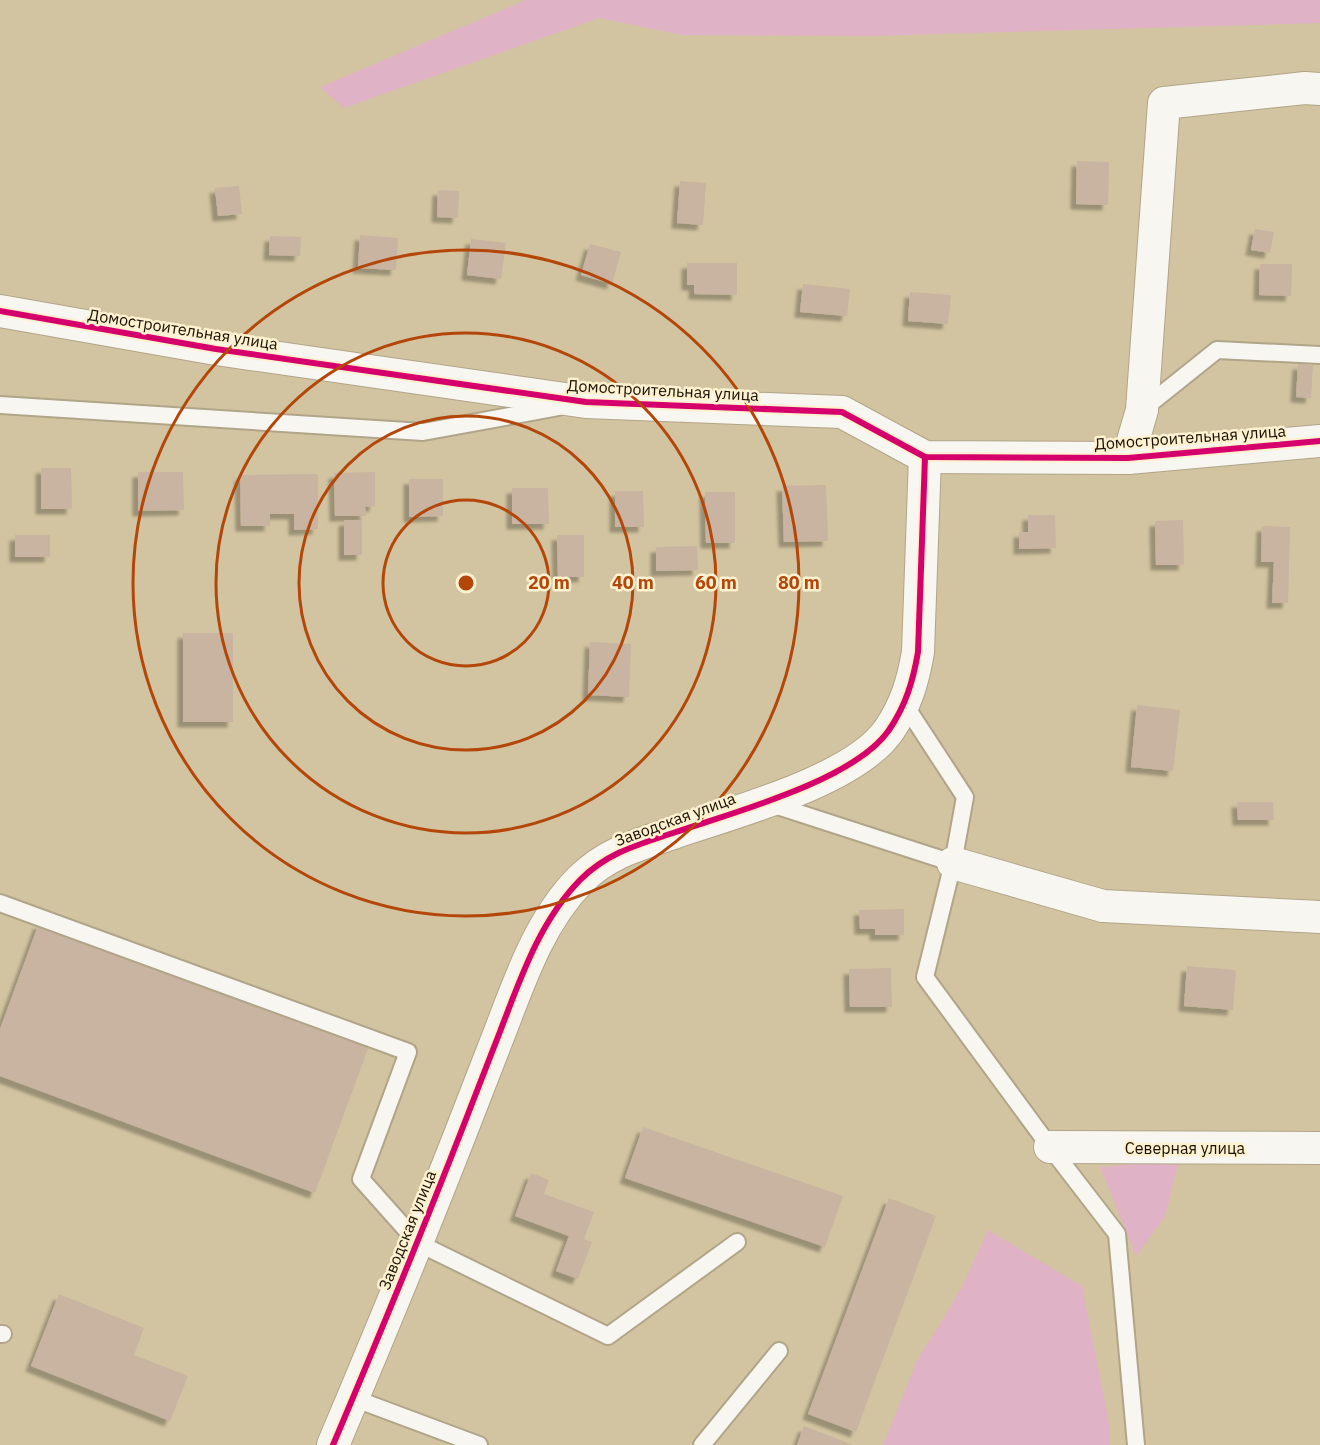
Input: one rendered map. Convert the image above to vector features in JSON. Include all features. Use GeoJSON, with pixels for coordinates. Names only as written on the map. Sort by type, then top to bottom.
{"type":"FeatureCollection","features":[{"type":"Feature","properties":{"kind":"street"},"geometry":{"type":"LineString","coordinates":[[1128,458],[1142,410],[1164,103],[1305,88],[1320,89]]}},
{"type":"Feature","properties":{"kind":"street","name":"Домостроительная улица"},"geometry":{"type":"LineString","coordinates":[[0,311],[216,349],[586,402],[842,412],[925,457],[1128,458],[1320,441]]}},
{"type":"Feature","properties":{"kind":"street","name":"Заводская улица"},"geometry":{"type":"LineString","coordinates":[[333,1445],[418,1243],[522,975],[550,918],[580,880],[618,851],[764,802],[842,770],[867,753],[888,732],[905,705],[913,682],[918,652],[925,457]]}},
{"type":"Feature","properties":{"kind":"street"},"geometry":{"type":"LineString","coordinates":[[953,863],[1103,906],[1320,917]]}},
{"type":"Feature","properties":{"kind":"street","name":"Северная улица"},"geometry":{"type":"LineString","coordinates":[[1050,1148],[1320,1148]]}},
{"type":"Feature","properties":{"kind":"lane"},"geometry":{"type":"LineString","coordinates":[[1142,410],[1217,350],[1320,355]]}},
{"type":"Feature","properties":{"kind":"lane"},"geometry":{"type":"LineString","coordinates":[[0,405],[423,432],[586,402]]}},
{"type":"Feature","properties":{"kind":"lane"},"geometry":{"type":"LineString","coordinates":[[905,705],[965,797],[953,863],[925,977],[1050,1148],[1117,1234],[1136,1445]]}},
{"type":"Feature","properties":{"kind":"lane"},"geometry":{"type":"LineString","coordinates":[[764,802],[953,863]]}},
{"type":"Feature","properties":{"kind":"lane"},"geometry":{"type":"LineString","coordinates":[[0,903],[408,1052],[361,1179],[418,1243],[608,1336],[737,1242]]}},
{"type":"Feature","properties":{"kind":"lane"},"geometry":{"type":"LineString","coordinates":[[702,1445],[779,1352]]}},
{"type":"Feature","properties":{"kind":"lane"},"geometry":{"type":"LineString","coordinates":[[353,1398],[479,1445]]}},
{"type":"Feature","properties":{"kind":"shaded area"},"geometry":{"type":"Polygon","coordinates":[[[526,0],[1320,0],[1320,23],[871,36],[682,35],[599,18],[344,108],[320,87],[526,0]]]}},
{"type":"Feature","properties":{"kind":"shaded area"},"geometry":{"type":"Polygon","coordinates":[[[1179,1160],[1165,1217],[1136,1256],[1100,1167],[1179,1160]]]}},
{"type":"Feature","properties":{"kind":"shaded area"},"geometry":{"type":"Polygon","coordinates":[[[988,1230],[1082,1286],[1110,1428],[1110,1445],[883,1445],[917,1361],[961,1289],[988,1230]]]}},
{"type":"Feature","properties":{"kind":"building"},"geometry":{"type":"Polygon","coordinates":[[[1077,161],[1109,162],[1108,205],[1076,204],[1077,161]]]}},
{"type":"Feature","properties":{"kind":"building"},"geometry":{"type":"Polygon","coordinates":[[[680,181],[706,183],[703,225],[677,223],[680,181]]]}},
{"type":"Feature","properties":{"kind":"building"},"geometry":{"type":"Polygon","coordinates":[[[239,186],[242,214],[218,216],[215,188],[239,186]]]}},
{"type":"Feature","properties":{"kind":"building"},"geometry":{"type":"Polygon","coordinates":[[[438,190],[459,191],[458,218],[437,217],[438,190]]]}},
{"type":"Feature","properties":{"kind":"building"},"geometry":{"type":"Polygon","coordinates":[[[1255,229],[1274,232],[1270,253],[1251,250],[1255,229]]]}},
{"type":"Feature","properties":{"kind":"building"},"geometry":{"type":"Polygon","coordinates":[[[360,235],[398,238],[396,270],[358,268],[360,235]]]}},
{"type":"Feature","properties":{"kind":"building"},"geometry":{"type":"Polygon","coordinates":[[[270,236],[301,237],[300,256],[269,255],[270,236]]]}},
{"type":"Feature","properties":{"kind":"building"},"geometry":{"type":"Polygon","coordinates":[[[471,239],[506,243],[501,279],[467,275],[471,239]]]}},
{"type":"Feature","properties":{"kind":"building"},"geometry":{"type":"Polygon","coordinates":[[[590,244],[621,252],[612,284],[581,275],[590,244]]]}},
{"type":"Feature","properties":{"kind":"building"},"geometry":{"type":"Polygon","coordinates":[[[687,263],[737,263],[737,295],[694,294],[694,285],[687,285],[687,263]]]}},
{"type":"Feature","properties":{"kind":"building"},"geometry":{"type":"Polygon","coordinates":[[[1260,264],[1292,264],[1291,296],[1259,295],[1260,264]]]}},
{"type":"Feature","properties":{"kind":"building"},"geometry":{"type":"Polygon","coordinates":[[[803,284],[850,289],[847,316],[800,312],[803,284]]]}},
{"type":"Feature","properties":{"kind":"building"},"geometry":{"type":"Polygon","coordinates":[[[910,292],[951,295],[948,324],[908,321],[910,292]]]}},
{"type":"Feature","properties":{"kind":"building"},"geometry":{"type":"Polygon","coordinates":[[[1298,364],[1313,365],[1311,398],[1296,397],[1298,364]]]}},
{"type":"Feature","properties":{"kind":"building"},"geometry":{"type":"Polygon","coordinates":[[[41,468],[71,468],[72,509],[41,509],[41,468]]]}},
{"type":"Feature","properties":{"kind":"building"},"geometry":{"type":"Polygon","coordinates":[[[138,472],[183,472],[184,510],[138,511],[138,472]]]}},
{"type":"Feature","properties":{"kind":"building"},"geometry":{"type":"Polygon","coordinates":[[[375,472],[375,506],[365,507],[366,516],[335,516],[334,473],[375,472]]]}},
{"type":"Feature","properties":{"kind":"building"},"geometry":{"type":"Polygon","coordinates":[[[318,474],[318,529],[294,530],[294,514],[270,514],[270,526],[241,526],[240,475],[318,474]]]}},
{"type":"Feature","properties":{"kind":"building"},"geometry":{"type":"Polygon","coordinates":[[[409,479],[443,479],[443,516],[409,517],[409,479]]]}},
{"type":"Feature","properties":{"kind":"building"},"geometry":{"type":"Polygon","coordinates":[[[826,485],[828,541],[784,542],[782,486],[826,485]]]}},
{"type":"Feature","properties":{"kind":"building"},"geometry":{"type":"Polygon","coordinates":[[[512,488],[548,488],[549,524],[512,524],[512,488]]]}},
{"type":"Feature","properties":{"kind":"building"},"geometry":{"type":"Polygon","coordinates":[[[615,491],[643,491],[644,527],[615,527],[615,491]]]}},
{"type":"Feature","properties":{"kind":"building"},"geometry":{"type":"Polygon","coordinates":[[[705,492],[735,492],[735,543],[706,543],[705,492]]]}},
{"type":"Feature","properties":{"kind":"building"},"geometry":{"type":"Polygon","coordinates":[[[1028,515],[1055,515],[1056,548],[1019,549],[1019,532],[1028,532],[1028,515]]]}},
{"type":"Feature","properties":{"kind":"building"},"geometry":{"type":"Polygon","coordinates":[[[344,520],[362,520],[362,555],[344,555],[344,520]]]}},
{"type":"Feature","properties":{"kind":"building"},"geometry":{"type":"Polygon","coordinates":[[[1183,520],[1184,565],[1156,565],[1155,521],[1183,520]]]}},
{"type":"Feature","properties":{"kind":"building"},"geometry":{"type":"Polygon","coordinates":[[[1262,526],[1290,527],[1288,603],[1272,603],[1274,562],[1261,562],[1262,526]]]}},
{"type":"Feature","properties":{"kind":"building"},"geometry":{"type":"Polygon","coordinates":[[[15,535],[50,535],[50,557],[15,557],[15,535]]]}},
{"type":"Feature","properties":{"kind":"building"},"geometry":{"type":"Polygon","coordinates":[[[557,535],[584,535],[584,577],[558,577],[557,535]]]}},
{"type":"Feature","properties":{"kind":"building"},"geometry":{"type":"Polygon","coordinates":[[[697,546],[698,570],[656,571],[656,547],[697,546]]]}},
{"type":"Feature","properties":{"kind":"building"},"geometry":{"type":"Polygon","coordinates":[[[183,633],[233,633],[233,722],[183,722],[183,633]]]}},
{"type":"Feature","properties":{"kind":"building"},"geometry":{"type":"Polygon","coordinates":[[[590,642],[631,644],[629,697],[588,695],[590,642]]]}},
{"type":"Feature","properties":{"kind":"building"},"geometry":{"type":"Polygon","coordinates":[[[1137,705],[1180,710],[1173,771],[1131,767],[1137,705]]]}},
{"type":"Feature","properties":{"kind":"building"},"geometry":{"type":"Polygon","coordinates":[[[1237,802],[1273,802],[1274,820],[1238,820],[1237,802]]]}},
{"type":"Feature","properties":{"kind":"building"},"geometry":{"type":"Polygon","coordinates":[[[904,909],[904,935],[875,935],[875,929],[860,929],[859,910],[904,909]]]}},
{"type":"Feature","properties":{"kind":"building"},"geometry":{"type":"Polygon","coordinates":[[[39,923],[369,1046],[315,1193],[0,1076],[0,1029],[39,923]]]}},
{"type":"Feature","properties":{"kind":"building"},"geometry":{"type":"Polygon","coordinates":[[[1187,966],[1236,970],[1233,1010],[1184,1006],[1187,966]]]}},
{"type":"Feature","properties":{"kind":"building"},"geometry":{"type":"Polygon","coordinates":[[[891,968],[892,1007],[850,1007],[849,969],[891,968]]]}},
{"type":"Feature","properties":{"kind":"building"},"geometry":{"type":"Polygon","coordinates":[[[643,1127],[843,1196],[825,1247],[625,1178],[643,1127]]]}},
{"type":"Feature","properties":{"kind":"building"},"geometry":{"type":"Polygon","coordinates":[[[531,1173],[549,1180],[544,1194],[594,1212],[584,1239],[592,1242],[578,1279],[556,1271],[569,1236],[515,1216],[531,1173]]]}},
{"type":"Feature","properties":{"kind":"building"},"geometry":{"type":"Polygon","coordinates":[[[889,1198],[936,1216],[856,1432],[808,1414],[889,1198]]]}},
{"type":"Feature","properties":{"kind":"building"},"geometry":{"type":"Polygon","coordinates":[[[59,1294],[144,1328],[134,1355],[188,1376],[170,1421],[31,1366],[59,1294]]]}},
{"type":"Feature","properties":{"kind":"building"},"geometry":{"type":"Polygon","coordinates":[[[804,1426],[853,1445],[797,1445],[804,1426]]]}},
{"type":"Feature","properties":{"kind":"cycle path"},"geometry":{"type":"LineString","coordinates":[[0,311],[216,349],[586,402],[842,412],[925,457],[1128,458],[1320,441]]}},
{"type":"Feature","properties":{"kind":"cycle path"},"geometry":{"type":"LineString","coordinates":[[333,1445],[430,1211],[524,970],[543,931],[566,896],[590,871],[612,856],[758,805],[821,780],[849,765],[872,748],[895,721],[908,692],[918,652],[925,457]]}}]}
